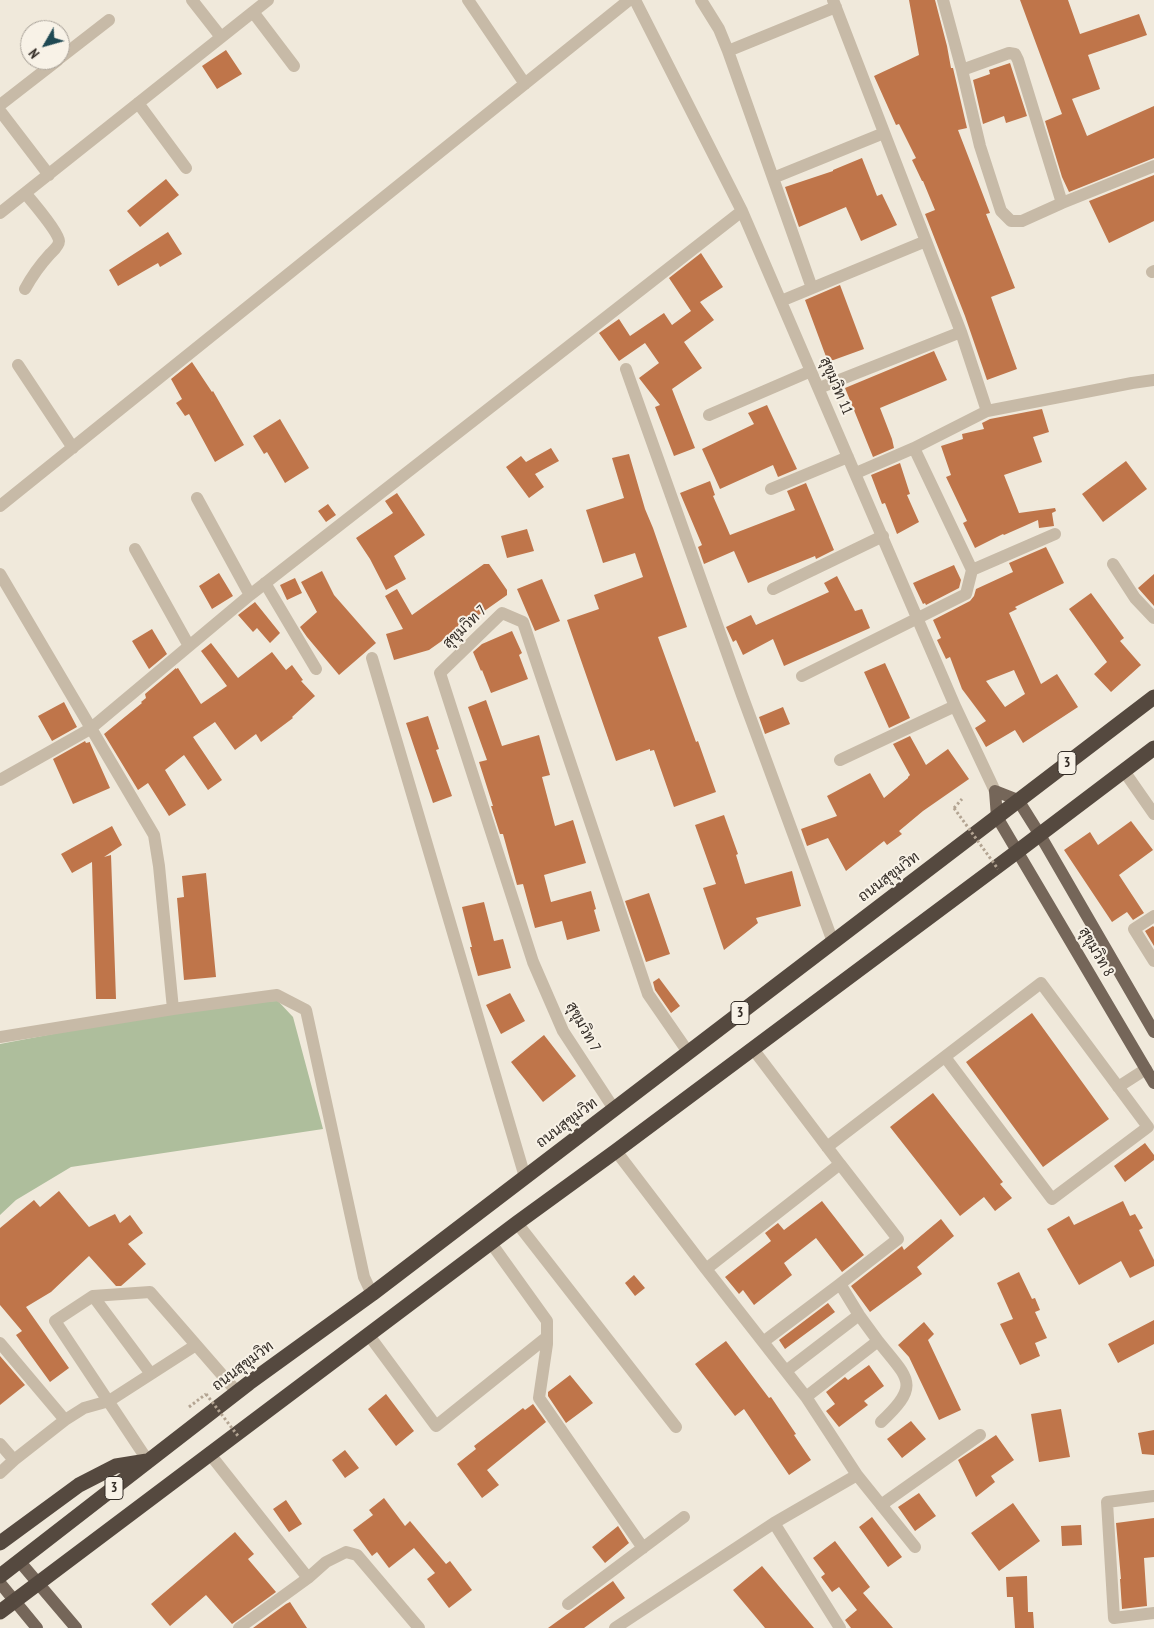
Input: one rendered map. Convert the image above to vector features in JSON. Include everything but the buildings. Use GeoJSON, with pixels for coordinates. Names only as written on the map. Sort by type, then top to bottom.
{"type":"FeatureCollection","features":[{"type":"Feature","properties":{"kind":"highway","name":"ถนนสุขุมวิท"},"geometry":{"type":"LineString","coordinates":[[0,1576],[237,1392],[372,1294],[1154,697]]}},
{"type":"Feature","properties":{"kind":"highway","name":"3"},"geometry":{"type":"LineString","coordinates":[[0,1612],[209,1453],[1040,835],[1154,748]]}},
{"type":"Feature","properties":{"kind":"highway"},"geometry":{"type":"LineString","coordinates":[[0,1543],[79,1485],[116,1466],[148,1461]]}},
{"type":"Feature","properties":{"kind":"main road"},"geometry":{"type":"LineString","coordinates":[[995,791],[1018,800],[1040,835]]}},
{"type":"Feature","properties":{"kind":"main road","name":"สุขุมวิท 11"},"geometry":{"type":"LineString","coordinates":[[995,791],[997,816],[1018,851]]}},
{"type":"Feature","properties":{"kind":"main road","name":"สุขุมวิท 8"},"geometry":{"type":"LineString","coordinates":[[1040,835],[1154,1032]]}},
{"type":"Feature","properties":{"kind":"main road","name":"สุขุมวิท 8"},"geometry":{"type":"LineString","coordinates":[[1018,851],[1150,1066],[1154,1083]]}},
{"type":"Feature","properties":{"kind":"main road"},"geometry":{"type":"LineString","coordinates":[[20,1562],[76,1628]]}},
{"type":"Feature","properties":{"kind":"main road"},"geometry":{"type":"LineString","coordinates":[[0,1583],[37,1628]]}},
{"type":"Feature","properties":{"kind":"street"},"geometry":{"type":"LineString","coordinates":[[192,0],[220,37]]}},
{"type":"Feature","properties":{"kind":"street"},"geometry":{"type":"LineString","coordinates":[[0,213],[268,0]]}},
{"type":"Feature","properties":{"kind":"street"},"geometry":{"type":"LineString","coordinates":[[468,0],[525,84]]}},
{"type":"Feature","properties":{"kind":"street"},"geometry":{"type":"LineString","coordinates":[[0,506],[629,0]]}},
{"type":"Feature","properties":{"kind":"street","name":"สุขุมวิท 11"},"geometry":{"type":"LineString","coordinates":[[635,0],[742,211],[955,706],[995,791]]}},
{"type":"Feature","properties":{"kind":"street"},"geometry":{"type":"LineString","coordinates":[[702,0],[719,29],[728,51],[812,288]]}},
{"type":"Feature","properties":{"kind":"street"},"geometry":{"type":"LineString","coordinates":[[943,0],[980,146],[1001,211],[1011,221],[1022,221],[1154,166]]}},
{"type":"Feature","properties":{"kind":"street"},"geometry":{"type":"LineString","coordinates":[[728,51],[835,3],[961,332],[988,411]]}},
{"type":"Feature","properties":{"kind":"street"},"geometry":{"type":"LineString","coordinates":[[253,12],[294,66]]}},
{"type":"Feature","properties":{"kind":"street"},"geometry":{"type":"LineString","coordinates":[[70,50],[109,20]]}},
{"type":"Feature","properties":{"kind":"street"},"geometry":{"type":"LineString","coordinates":[[962,70],[1009,53],[1014,54],[1018,60],[1062,203]]}},
{"type":"Feature","properties":{"kind":"street"},"geometry":{"type":"LineString","coordinates":[[0,106],[45,70]]}},
{"type":"Feature","properties":{"kind":"street"},"geometry":{"type":"LineString","coordinates":[[138,103],[186,168]]}},
{"type":"Feature","properties":{"kind":"street"},"geometry":{"type":"LineString","coordinates":[[0,111],[49,175]]}},
{"type":"Feature","properties":{"kind":"street"},"geometry":{"type":"LineString","coordinates":[[773,178],[884,133]]}},
{"type":"Feature","properties":{"kind":"street"},"geometry":{"type":"LineString","coordinates":[[25,193],[59,237],[60,241],[58,246],[39,266],[25,289]]}},
{"type":"Feature","properties":{"kind":"street"},"geometry":{"type":"LineString","coordinates":[[0,780],[90,729],[265,583],[742,211]]}},
{"type":"Feature","properties":{"kind":"street"},"geometry":{"type":"LineString","coordinates":[[781,301],[926,241]]}},
{"type":"Feature","properties":{"kind":"street"},"geometry":{"type":"LineString","coordinates":[[819,388],[961,332]]}},
{"type":"Feature","properties":{"kind":"street"},"geometry":{"type":"LineString","coordinates":[[18,365],[74,448]]}},
{"type":"Feature","properties":{"kind":"street"},"geometry":{"type":"LineString","coordinates":[[626,369],[833,942]]}},
{"type":"Feature","properties":{"kind":"street"},"geometry":{"type":"LineString","coordinates":[[709,415],[811,371]]}},
{"type":"Feature","properties":{"kind":"street"},"geometry":{"type":"LineString","coordinates":[[856,473],[914,448],[988,411],[1154,380]]}},
{"type":"Feature","properties":{"kind":"street"},"geometry":{"type":"LineString","coordinates":[[802,676],[966,594],[972,570],[914,448]]}},
{"type":"Feature","properties":{"kind":"street"},"geometry":{"type":"LineString","coordinates":[[771,489],[848,458]]}},
{"type":"Feature","properties":{"kind":"street"},"geometry":{"type":"LineString","coordinates":[[197,498],[250,595]]}},
{"type":"Feature","properties":{"kind":"street"},"geometry":{"type":"LineString","coordinates":[[972,570],[1054,534]]}},
{"type":"Feature","properties":{"kind":"street"},"geometry":{"type":"LineString","coordinates":[[773,589],[882,536]]}},
{"type":"Feature","properties":{"kind":"street"},"geometry":{"type":"LineString","coordinates":[[135,550],[189,646]]}},
{"type":"Feature","properties":{"kind":"street"},"geometry":{"type":"LineString","coordinates":[[1113,564],[1135,598],[1154,618]]}},
{"type":"Feature","properties":{"kind":"street"},"geometry":{"type":"LineString","coordinates":[[0,574],[154,835],[159,866],[173,1009]]}},
{"type":"Feature","properties":{"kind":"street"},"geometry":{"type":"LineString","coordinates":[[265,583],[316,669]]}},
{"type":"Feature","properties":{"kind":"street","name":"สุขุมวิท 7"},"geometry":{"type":"LineString","coordinates":[[614,1108],[563,1031],[533,962],[440,673],[502,613],[523,622],[648,994],[688,1052]]}},
{"type":"Feature","properties":{"kind":"street"},"geometry":{"type":"LineString","coordinates":[[372,658],[525,1177]]}},
{"type":"Feature","properties":{"kind":"street"},"geometry":{"type":"LineString","coordinates":[[840,760],[955,706]]}},
{"type":"Feature","properties":{"kind":"street"},"geometry":{"type":"LineString","coordinates":[[1124,771],[1154,814]]}},
{"type":"Feature","properties":{"kind":"street"},"geometry":{"type":"LineString","coordinates":[[1154,916],[1134,930],[1154,961]]}},
{"type":"Feature","properties":{"kind":"street"},"geometry":{"type":"LineString","coordinates":[[827,1147],[1041,983],[1148,1127],[1052,1199],[946,1057]]}},
{"type":"Feature","properties":{"kind":"street"},"geometry":{"type":"LineString","coordinates":[[0,1037],[277,994],[306,1010],[364,1277],[372,1294]]}},
{"type":"Feature","properties":{"kind":"street"},"geometry":{"type":"LineString","coordinates":[[753,1049],[898,1240],[763,1342]]}},
{"type":"Feature","properties":{"kind":"street"},"geometry":{"type":"LineString","coordinates":[[1118,1086],[1150,1066]]}},
{"type":"Feature","properties":{"kind":"street"},"geometry":{"type":"LineString","coordinates":[[616,1151],[786,1371],[857,1475],[915,1547]]}},
{"type":"Feature","properties":{"kind":"street"},"geometry":{"type":"LineString","coordinates":[[706,1269],[840,1164]]}},
{"type":"Feature","properties":{"kind":"street"},"geometry":{"type":"LineString","coordinates":[[517,1223],[676,1427]]}},
{"type":"Feature","properties":{"kind":"street"},"geometry":{"type":"LineString","coordinates":[[491,1243],[547,1321],[547,1344],[539,1398],[643,1548]]}},
{"type":"Feature","properties":{"kind":"street"},"geometry":{"type":"LineString","coordinates":[[840,1284],[859,1315],[906,1376],[905,1395],[898,1406],[881,1422]]}},
{"type":"Feature","properties":{"kind":"street"},"geometry":{"type":"LineString","coordinates":[[148,1461],[55,1321],[94,1296],[150,1292],[237,1392]]}},
{"type":"Feature","properties":{"kind":"street"},"geometry":{"type":"LineString","coordinates":[[94,1296],[151,1374]]}},
{"type":"Feature","properties":{"kind":"street"},"geometry":{"type":"LineString","coordinates":[[786,1371],[859,1315]]}},
{"type":"Feature","properties":{"kind":"street"},"geometry":{"type":"LineString","coordinates":[[368,1334],[436,1426],[546,1337]]}},
{"type":"Feature","properties":{"kind":"street"},"geometry":{"type":"LineString","coordinates":[[806,1398],[878,1341]]}},
{"type":"Feature","properties":{"kind":"street"},"geometry":{"type":"LineString","coordinates":[[0,1343],[65,1420]]}},
{"type":"Feature","properties":{"kind":"street"},"geometry":{"type":"LineString","coordinates":[[0,1473],[65,1420],[84,1408],[109,1401],[196,1346]]}},
{"type":"Feature","properties":{"kind":"street"},"geometry":{"type":"LineString","coordinates":[[881,1505],[980,1435]]}},
{"type":"Feature","properties":{"kind":"street"},"geometry":{"type":"LineString","coordinates":[[0,1444],[14,1460]]}},
{"type":"Feature","properties":{"kind":"street"},"geometry":{"type":"LineString","coordinates":[[209,1453],[308,1578]]}},
{"type":"Feature","properties":{"kind":"street"},"geometry":{"type":"LineString","coordinates":[[615,1628],[774,1523],[857,1475]]}},
{"type":"Feature","properties":{"kind":"street"},"geometry":{"type":"LineString","coordinates":[[1154,1496],[1107,1502],[1114,1618],[1154,1613]]}},
{"type":"Feature","properties":{"kind":"street"},"geometry":{"type":"LineString","coordinates":[[568,1604],[684,1517]]}},
{"type":"Feature","properties":{"kind":"street"},"geometry":{"type":"LineString","coordinates":[[774,1523],[840,1628]]}},
{"type":"Feature","properties":{"kind":"street"},"geometry":{"type":"LineString","coordinates":[[239,1628],[308,1578],[326,1562],[346,1552],[357,1555],[419,1628]]}},
{"type":"Feature","properties":{"kind":"path"},"geometry":{"type":"LineString","coordinates":[[962,799],[954,808],[998,869]]}},
{"type":"Feature","properties":{"kind":"path"},"geometry":{"type":"LineString","coordinates":[[189,1407],[206,1394],[238,1436]]}},
{"type":"Feature","properties":{"kind":"green space"},"geometry":{"type":"Polygon","coordinates":[[[278,1001],[293,1017],[323,1129],[71,1167],[16,1200],[0,1215],[0,1044],[116,1022],[244,1002],[278,1001]]]}}]}
